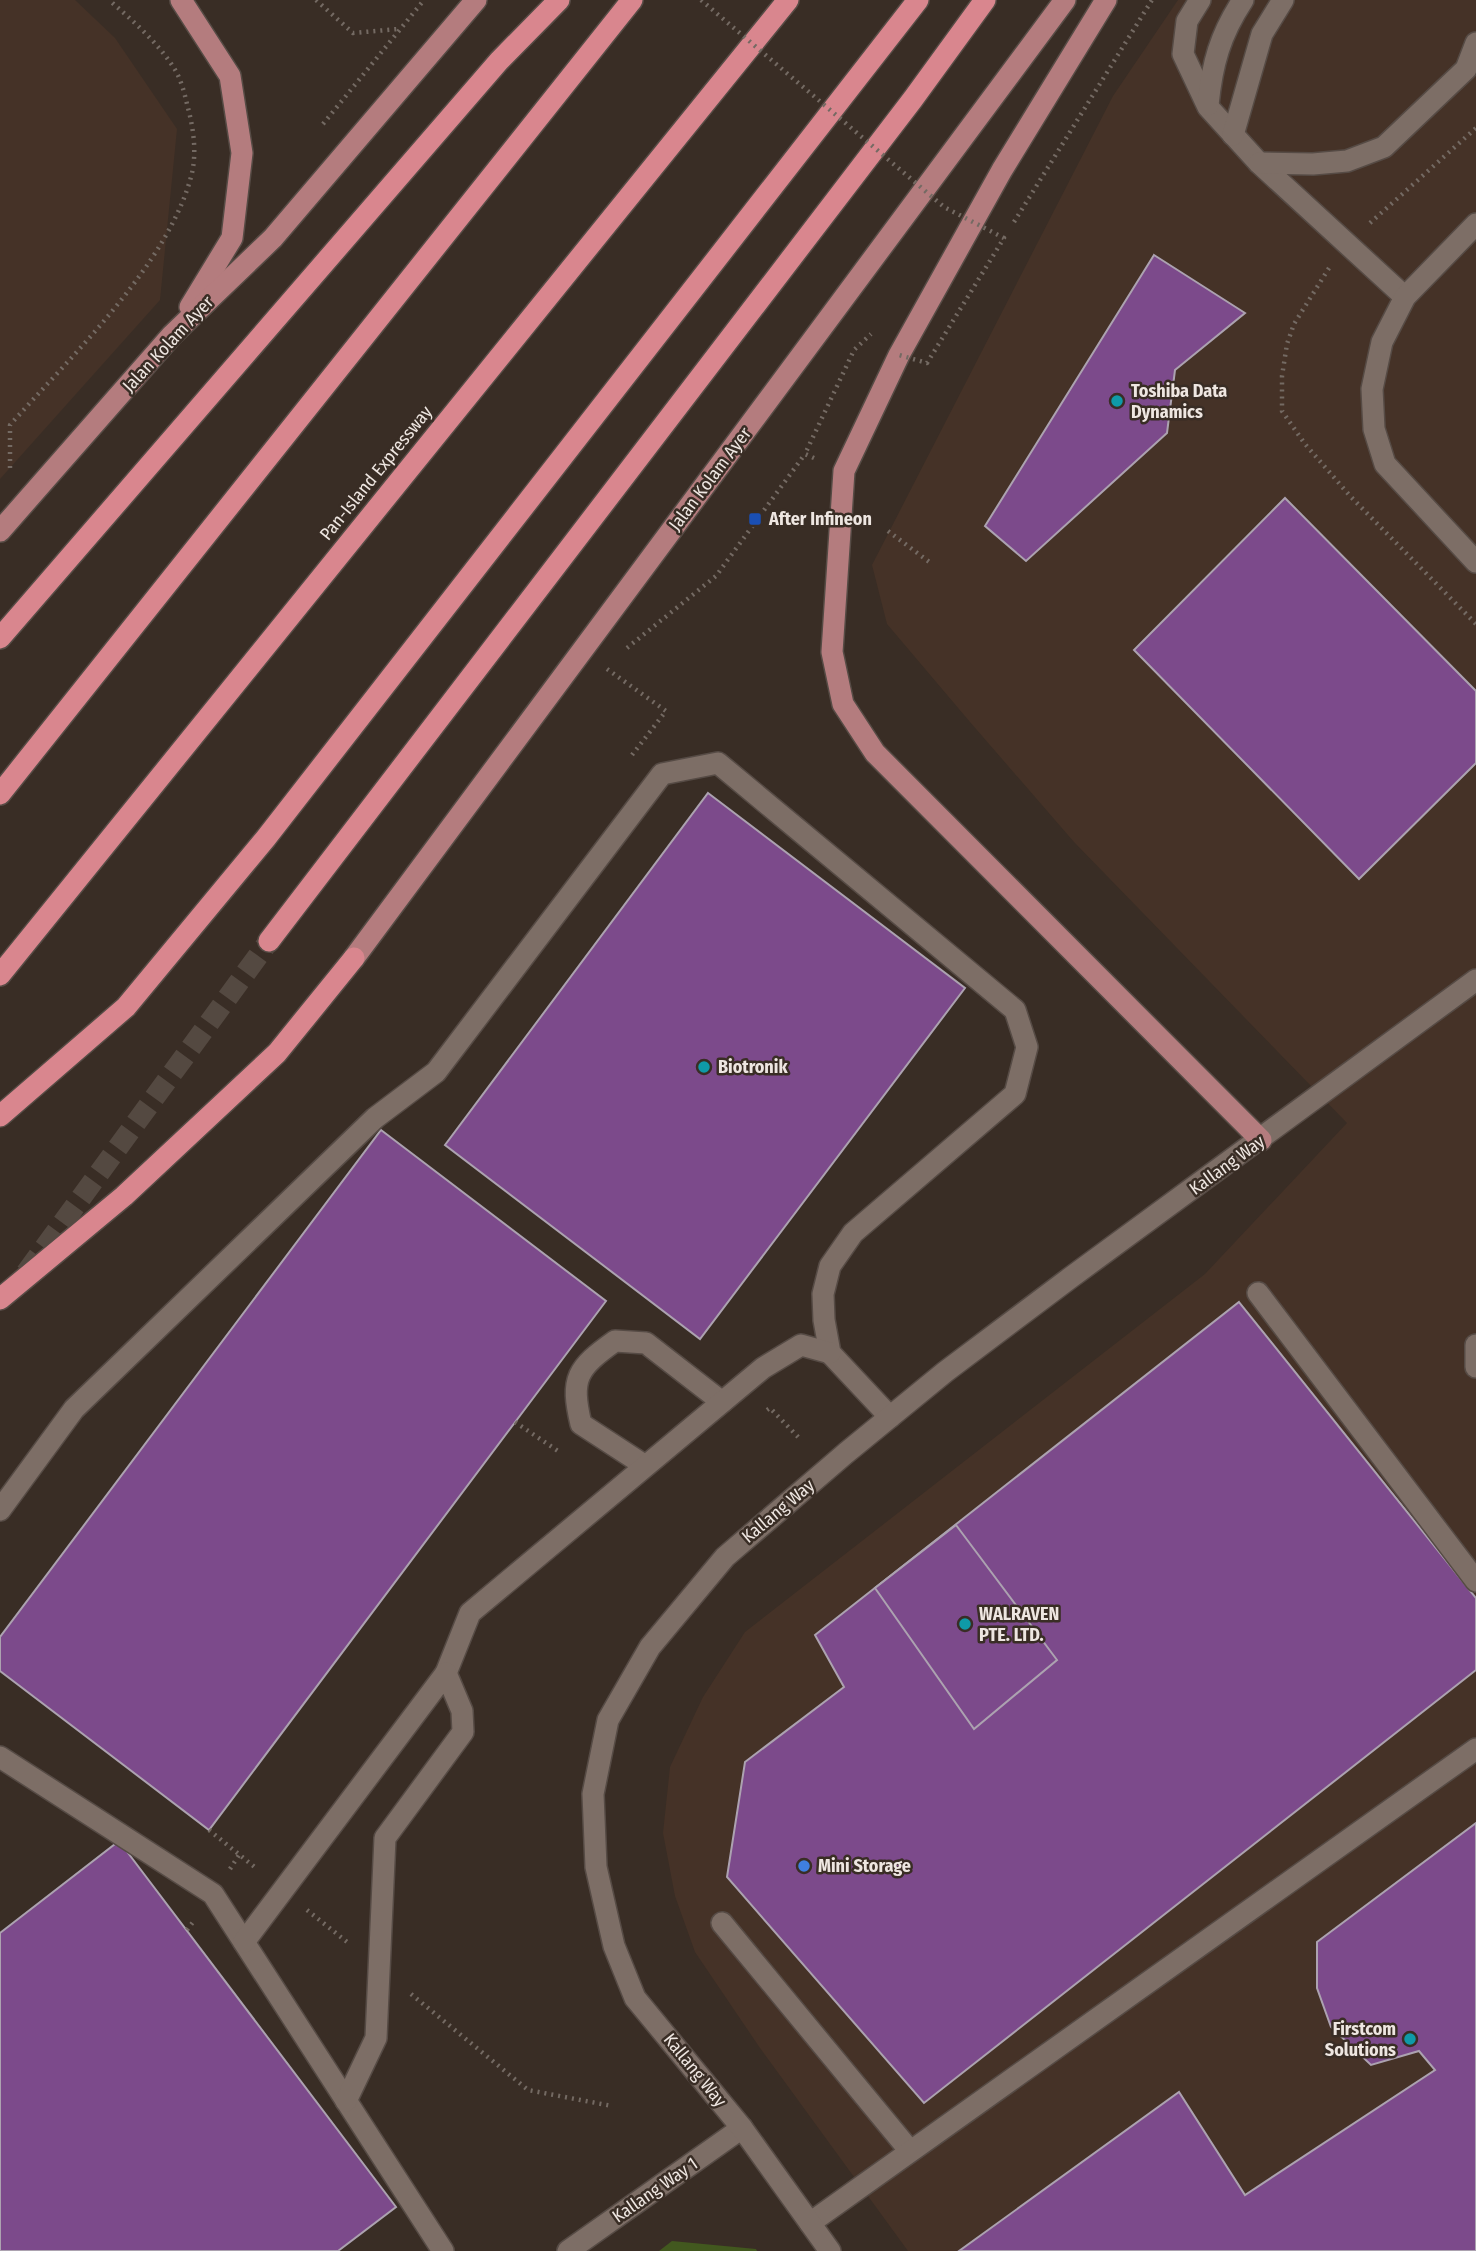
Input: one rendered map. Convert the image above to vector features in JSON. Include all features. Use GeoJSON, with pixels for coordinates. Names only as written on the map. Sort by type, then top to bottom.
{"type":"FeatureCollection","features":[{"type":"Feature","properties":{"kind":"highway"},"geometry":{"type":"LineString","coordinates":[[0,638],[499,61],[559,0]]}},
{"type":"Feature","properties":{"kind":"highway"},"geometry":{"type":"LineString","coordinates":[[0,794],[632,0]]}},
{"type":"Feature","properties":{"kind":"highway","name":"Pan-Island Expressway"},"geometry":{"type":"LineString","coordinates":[[0,975],[788,0]]}},
{"type":"Feature","properties":{"kind":"highway"},"geometry":{"type":"LineString","coordinates":[[0,1116],[126,1007],[266,838],[918,0]]}},
{"type":"Feature","properties":{"kind":"highway"},"geometry":{"type":"LineString","coordinates":[[269,941],[913,99],[985,0]]}},
{"type":"Feature","properties":{"kind":"highway"},"geometry":{"type":"LineString","coordinates":[[0,1300],[124,1196],[277,1054],[354,958]]}},
{"type":"Feature","properties":{"kind":"main road"},"geometry":{"type":"LineString","coordinates":[[172,335],[232,238],[242,153],[230,76],[181,0]]}},
{"type":"Feature","properties":{"kind":"main road","name":"Jalan Kolam Ayer"},"geometry":{"type":"LineString","coordinates":[[6,524],[172,335],[273,238],[476,0]]}},
{"type":"Feature","properties":{"kind":"main road","name":"Jalan Kolam Ayer"},"geometry":{"type":"LineString","coordinates":[[354,958],[1065,0]]}},
{"type":"Feature","properties":{"kind":"main road"},"geometry":{"type":"LineString","coordinates":[[1106,0],[1002,170],[899,355],[844,471],[832,652],[843,705],[875,753],[1261,1140]]}},
{"type":"Feature","properties":{"kind":"street"},"geometry":{"type":"LineString","coordinates":[[1200,0],[1187,21],[1183,54],[1208,107],[1259,163],[1405,297]]}},
{"type":"Feature","properties":{"kind":"street"},"geometry":{"type":"LineString","coordinates":[[1208,107],[1212,64],[1232,17],[1243,0]]}},
{"type":"Feature","properties":{"kind":"street"},"geometry":{"type":"LineString","coordinates":[[1233,135],[1262,34],[1283,0]]}},
{"type":"Feature","properties":{"kind":"street"},"geometry":{"type":"LineString","coordinates":[[1259,163],[1348,161],[1384,147],[1466,69],[1476,43]]}},
{"type":"Feature","properties":{"kind":"street"},"geometry":{"type":"LineString","coordinates":[[1476,224],[1405,297],[1382,342],[1372,389],[1374,429],[1385,464],[1476,562]]}},
{"type":"Feature","properties":{"kind":"street"},"geometry":{"type":"LineString","coordinates":[[0,1510],[74,1409],[375,1118],[436,1072],[662,774],[718,763],[1015,1010],[1027,1047],[1015,1094],[853,1233],[830,1266],[823,1294],[824,1321],[830,1353]]}},
{"type":"Feature","properties":{"kind":"street","name":"Kallang Way"},"geometry":{"type":"LineString","coordinates":[[830,2251],[742,2128],[635,1998],[614,1946],[596,1867],[593,1794],[608,1720],[650,1647],[725,1557],[890,1416],[1060,1286],[1476,980]]}},
{"type":"Feature","properties":{"kind":"street"},"geometry":{"type":"LineString","coordinates":[[1258,1293],[1476,1581]]}},
{"type":"Feature","properties":{"kind":"street"},"geometry":{"type":"LineString","coordinates":[[644,1465],[581,1424],[573,1393],[586,1361],[615,1341],[646,1343],[722,1402]]}},
{"type":"Feature","properties":{"kind":"street"},"geometry":{"type":"LineString","coordinates":[[244,1942],[446,1673],[471,1614],[644,1465],[763,1368],[801,1345],[830,1353],[890,1416]]}},
{"type":"Feature","properties":{"kind":"street"},"geometry":{"type":"LineString","coordinates":[[1476,1345],[1476,1367]]}},
{"type":"Feature","properties":{"kind":"street"},"geometry":{"type":"LineString","coordinates":[[346,2101],[376,2038],[385,1838],[463,1732],[462,1711],[446,1673]]}},
{"type":"Feature","properties":{"kind":"street"},"geometry":{"type":"LineString","coordinates":[[810,2223],[1476,1749]]}},
{"type":"Feature","properties":{"kind":"street"},"geometry":{"type":"LineString","coordinates":[[0,1757],[213,1894],[443,2251]]}},
{"type":"Feature","properties":{"kind":"street"},"geometry":{"type":"LineString","coordinates":[[722,1923],[910,2151]]}},
{"type":"Feature","properties":{"kind":"street","name":"Kallang Way 1"},"geometry":{"type":"LineString","coordinates":[[568,2251],[742,2128]]}},
{"type":"Feature","properties":{"kind":"path"},"geometry":{"type":"LineString","coordinates":[[6,524],[10,425],[142,271],[179,211],[192,171],[194,137],[186,97],[173,66],[149,37],[109,0]]}},
{"type":"Feature","properties":{"kind":"path"},"geometry":{"type":"LineString","coordinates":[[316,0],[353,33],[398,29]]}},
{"type":"Feature","properties":{"kind":"path"},"geometry":{"type":"LineString","coordinates":[[701,0],[944,207],[1004,237]]}},
{"type":"Feature","properties":{"kind":"path"},"geometry":{"type":"LineString","coordinates":[[899,355],[927,363],[1152,0]]}},
{"type":"Feature","properties":{"kind":"path"},"geometry":{"type":"LineString","coordinates":[[624,650],[716,576],[805,454]]}},
{"type":"Feature","properties":{"kind":"path"},"geometry":{"type":"LineString","coordinates":[[888,531],[932,564]]}},
{"type":"Feature","properties":{"kind":"path"},"geometry":{"type":"LineString","coordinates":[[614,659],[604,667],[666,711],[624,766]]}},
{"type":"Feature","properties":{"kind":"shaded area"},"geometry":{"type":"Polygon","coordinates":[[[0,0],[75,0],[115,38],[177,129],[160,300],[0,479],[0,0]]]}},
{"type":"Feature","properties":{"kind":"shaded area"},"geometry":{"type":"Polygon","coordinates":[[[1178,0],[1476,0],[1476,2251],[908,2251],[760,2048],[695,1952],[675,1896],[663,1833],[670,1767],[703,1697],[745,1632],[1205,1274],[1347,1123],[1074,842],[970,722],[887,624],[872,565],[1113,96],[1178,0]]]}},
{"type":"Feature","properties":{"kind":"green space"},"geometry":{"type":"Polygon","coordinates":[[[672,2241],[756,2249],[757,2251],[659,2251],[672,2241]]]}},
{"type":"Feature","properties":{"kind":"building","name":"Toshiba Data Dynamics"},"geometry":{"type":"Polygon","coordinates":[[[1154,255],[1245,313],[1175,370],[1167,433],[1026,561],[985,526],[1154,255]]]}},
{"type":"Feature","properties":{"kind":"building"},"geometry":{"type":"Polygon","coordinates":[[[1285,498],[1476,691],[1476,763],[1359,879],[1134,650],[1285,498]]]}},
{"type":"Feature","properties":{"kind":"building","name":"Biotronik"},"geometry":{"type":"Polygon","coordinates":[[[708,793],[965,988],[700,1339],[445,1145],[708,793]]]}},
{"type":"Feature","properties":{"kind":"building"},"geometry":{"type":"Polygon","coordinates":[[[381,1130],[606,1301],[209,1830],[0,1671],[0,1637],[381,1130]]]}},
{"type":"Feature","properties":{"kind":"building"},"geometry":{"type":"Polygon","coordinates":[[[1239,1302],[1476,1598],[1476,1670],[924,2103],[727,1877],[745,1762],[844,1687],[815,1635],[1239,1302]]]}},
{"type":"Feature","properties":{"kind":"building","name":"WALRAVEN PTE. LTD."},"geometry":{"type":"Polygon","coordinates":[[[956,1525],[1057,1660],[974,1729],[875,1588],[956,1525]]]}},
{"type":"Feature","properties":{"kind":"building","name":"Firstcom Solutions"},"geometry":{"type":"Polygon","coordinates":[[[1476,1823],[1476,2251],[959,2251],[1179,2092],[1245,2195],[1435,2070],[1419,2051],[1371,2065],[1331,2027],[1317,1988],[1317,1942],[1476,1823]]]}},
{"type":"Feature","properties":{"kind":"building"},"geometry":{"type":"Polygon","coordinates":[[[119,1841],[396,2207],[338,2251],[0,2251],[0,1933],[119,1841]]]}},
{"type":"Feature","properties":{"kind":"tunnel"},"geometry":{"type":"LineString","coordinates":[[26,1273],[269,941]]}},
{"type":"Feature","properties":{"kind":"place","name":"Toshiba Data Dynamics"},"geometry":{"type":"Point","coordinates":[1117,401]}},
{"type":"Feature","properties":{"kind":"place","name":"After Infineon"},"geometry":{"type":"Point","coordinates":[755,519]}},
{"type":"Feature","properties":{"kind":"place","name":"Biotronik"},"geometry":{"type":"Point","coordinates":[704,1067]}},
{"type":"Feature","properties":{"kind":"place","name":"WALRAVEN PTE. LTD."},"geometry":{"type":"Point","coordinates":[965,1624]}},
{"type":"Feature","properties":{"kind":"place","name":"Mini Storage"},"geometry":{"type":"Point","coordinates":[804,1866]}},
{"type":"Feature","properties":{"kind":"place","name":"Firstcom Solutions"},"geometry":{"type":"Point","coordinates":[1410,2039]}}]}
